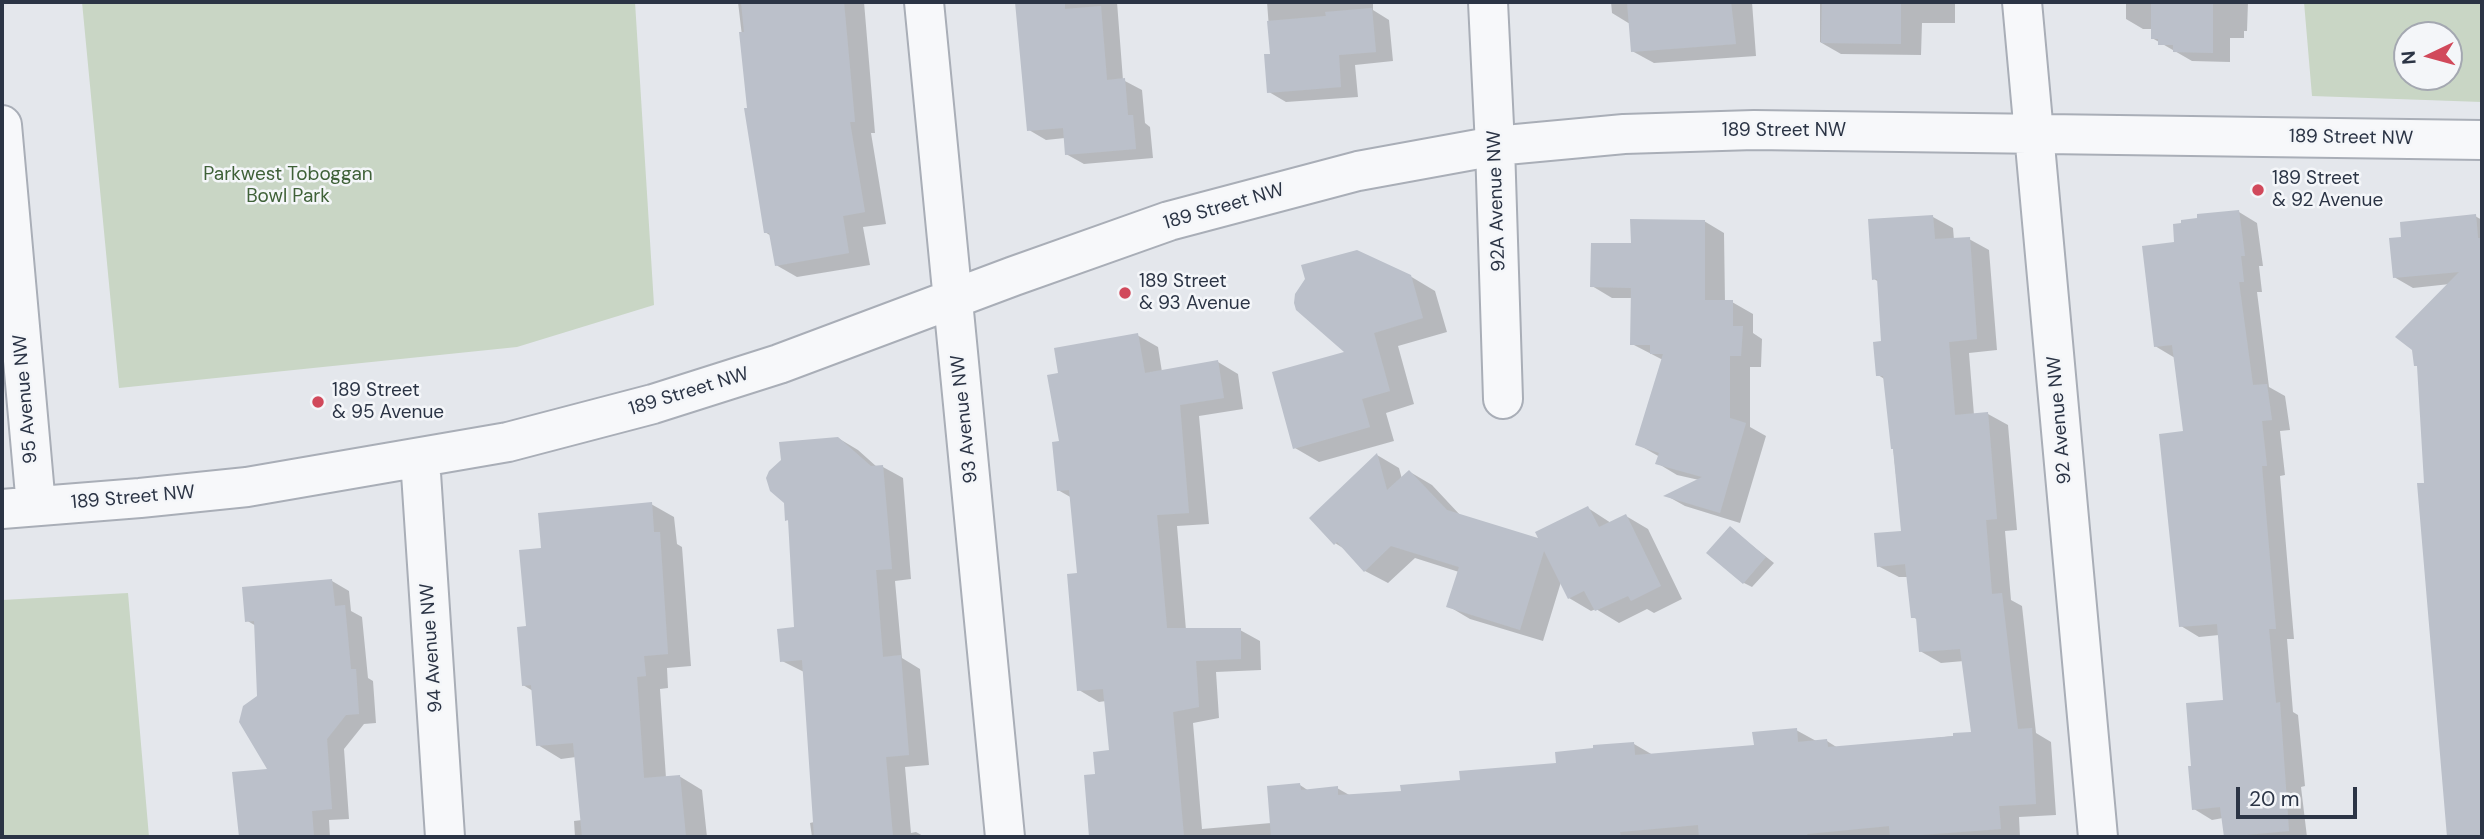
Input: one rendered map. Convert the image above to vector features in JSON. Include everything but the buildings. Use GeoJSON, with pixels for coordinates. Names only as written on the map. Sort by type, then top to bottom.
{"type":"FeatureCollection","features":[{"type":"Feature","properties":{"kind":"street","name":"93 Avenue NW"},"geometry":{"type":"LineString","coordinates":[[924,2],[1005,837]]}},
{"type":"Feature","properties":{"kind":"street","name":"92A Avenue NW"},"geometry":{"type":"LineString","coordinates":[[1488,2],[1503,399]]}},
{"type":"Feature","properties":{"kind":"street","name":"92 Avenue NW"},"geometry":{"type":"LineString","coordinates":[[2022,2],[2098,837]]}},
{"type":"Feature","properties":{"kind":"street","name":"95 Avenue NW"},"geometry":{"type":"LineString","coordinates":[[2,125],[19,508]]}},
{"type":"Feature","properties":{"kind":"street","name":"189 Street NW"},"geometry":{"type":"LineString","coordinates":[[19,508],[140,499],[247,487],[509,442],[653,404],[779,364],[1169,221],[1357,171],[1495,146],[1624,134],[1754,130],[2482,140]]}},
{"type":"Feature","properties":{"kind":"street","name":"94 Avenue NW"},"geometry":{"type":"LineString","coordinates":[[420,458],[445,837]]}},
{"type":"Feature","properties":{"kind":"green space","name":"Parkwest Toboggan Bowl Park"},"geometry":{"type":"Polygon","coordinates":[[[82,2],[635,2],[654,305],[517,347],[119,388],[82,2]]]}},
{"type":"Feature","properties":{"kind":"green space"},"geometry":{"type":"Polygon","coordinates":[[[2304,2],[2482,2],[2482,102],[2312,96],[2304,2]]]}},
{"type":"Feature","properties":{"kind":"green space"},"geometry":{"type":"Polygon","coordinates":[[[128,593],[149,837],[2,837],[2,600],[128,593]]]}},
{"type":"Feature","properties":{"kind":"place","name":"189 Street & 92 Avenue"},"geometry":{"type":"Point","coordinates":[2258,190]}},
{"type":"Feature","properties":{"kind":"place","name":"189 Street & 93 Avenue"},"geometry":{"type":"Point","coordinates":[1125,293]}},
{"type":"Feature","properties":{"kind":"place","name":"189 Street & 95 Avenue"},"geometry":{"type":"Point","coordinates":[318,402]}}]}
